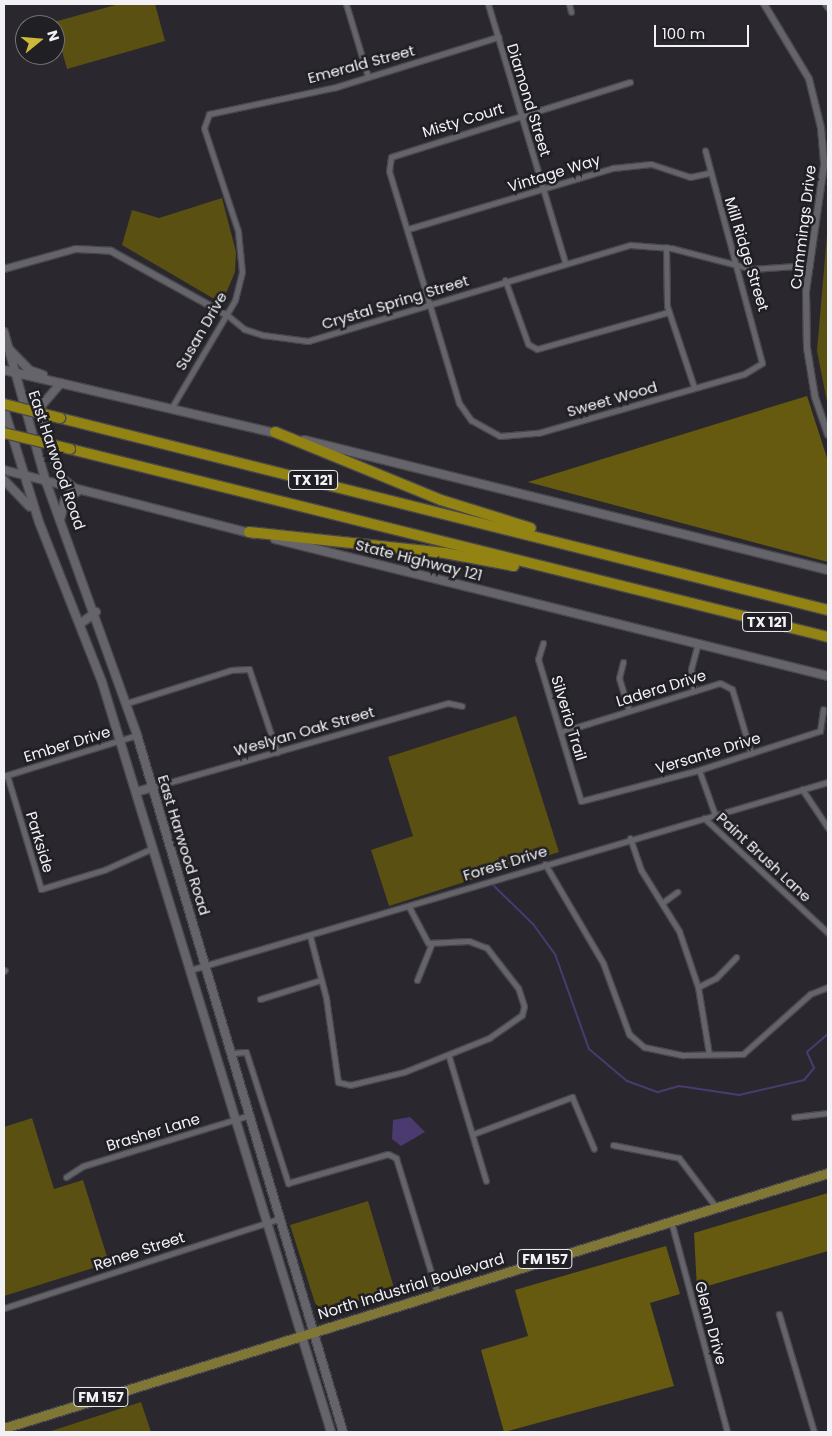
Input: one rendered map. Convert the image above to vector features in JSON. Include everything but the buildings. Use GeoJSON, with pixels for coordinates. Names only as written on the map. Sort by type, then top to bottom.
{"type":"FeatureCollection","features":[{"type":"Feature","properties":{"kind":"highway","name":"TX 121"},"geometry":{"type":"LineString","coordinates":[[4,404],[567,543],[828,610]]}},
{"type":"Feature","properties":{"kind":"highway"},"geometry":{"type":"LineString","coordinates":[[275,432],[432,496],[567,543]]}},
{"type":"Feature","properties":{"kind":"highway","name":"TX 121"},"geometry":{"type":"LineString","coordinates":[[4,433],[828,637]]}},
{"type":"Feature","properties":{"kind":"highway"},"geometry":{"type":"LineString","coordinates":[[249,532],[258,530],[550,569]]}},
{"type":"Feature","properties":{"kind":"main road","name":"East Harwood Road"},"geometry":{"type":"LineString","coordinates":[[4,332],[13,372],[46,482],[96,612],[127,702],[315,1330],[343,1432]]}},
{"type":"Feature","properties":{"kind":"main road"},"geometry":{"type":"LineString","coordinates":[[8,347],[29,370],[61,383]]}},
{"type":"Feature","properties":{"kind":"main road"},"geometry":{"type":"LineString","coordinates":[[4,370],[172,407],[828,570]]}},
{"type":"Feature","properties":{"kind":"main road"},"geometry":{"type":"LineString","coordinates":[[61,383],[44,397],[42,422],[62,479],[78,491],[65,499],[61,517]]}},
{"type":"Feature","properties":{"kind":"main road","name":"East Harwood Road"},"geometry":{"type":"LineString","coordinates":[[4,408],[39,522],[80,624],[120,740],[303,1333],[331,1432]]}},
{"type":"Feature","properties":{"kind":"main road","name":"State Highway 121"},"geometry":{"type":"LineString","coordinates":[[4,470],[78,491],[828,676]]}},
{"type":"Feature","properties":{"kind":"main road"},"geometry":{"type":"LineString","coordinates":[[4,480],[27,500],[39,522]]}},
{"type":"Feature","properties":{"kind":"main road"},"geometry":{"type":"LineString","coordinates":[[80,624],[96,612]]}},
{"type":"Feature","properties":{"kind":"main road"},"geometry":{"type":"LineString","coordinates":[[136,792],[152,787]]}},
{"type":"Feature","properties":{"kind":"main road"},"geometry":{"type":"LineString","coordinates":[[153,848],[169,843]]}},
{"type":"Feature","properties":{"kind":"main road"},"geometry":{"type":"LineString","coordinates":[[174,916],[190,912]]}},
{"type":"Feature","properties":{"kind":"main road"},"geometry":{"type":"LineString","coordinates":[[217,1057],[232,1053]]}},
{"type":"Feature","properties":{"kind":"main road","name":"North Industrial Boulevard"},"geometry":{"type":"LineString","coordinates":[[4,1428],[303,1333],[828,1173]]}},
{"type":"Feature","properties":{"kind":"street"},"geometry":{"type":"LineString","coordinates":[[346,4],[368,77]]}},
{"type":"Feature","properties":{"kind":"street","name":"Diamond Street"},"geometry":{"type":"LineString","coordinates":[[488,4],[565,262]]}},
{"type":"Feature","properties":{"kind":"street"},"geometry":{"type":"LineString","coordinates":[[568,4],[571,12]]}},
{"type":"Feature","properties":{"kind":"street","name":"Cummings Drive"},"geometry":{"type":"LineString","coordinates":[[764,4],[809,79],[818,106],[826,165],[810,265],[807,348],[815,397],[828,435]]}},
{"type":"Feature","properties":{"kind":"street"},"geometry":{"type":"LineString","coordinates":[[825,4],[828,8]]}},
{"type":"Feature","properties":{"kind":"street","name":"Emerald Street"},"geometry":{"type":"LineString","coordinates":[[205,120],[222,108],[368,77],[498,37]]}},
{"type":"Feature","properties":{"kind":"street","name":"Misty Court"},"geometry":{"type":"LineString","coordinates":[[408,229],[389,171],[391,158],[521,115],[630,82]]}},
{"type":"Feature","properties":{"kind":"street","name":"Susan Drive"},"geometry":{"type":"LineString","coordinates":[[172,407],[236,300],[242,253],[205,120]]}},
{"type":"Feature","properties":{"kind":"street","name":"Mill Ridge Street"},"geometry":{"type":"LineString","coordinates":[[705,151],[709,173],[737,265],[762,363]]}},
{"type":"Feature","properties":{"kind":"street","name":"Vintage Way"},"geometry":{"type":"LineString","coordinates":[[408,229],[631,164],[652,164],[690,177],[709,173]]}},
{"type":"Feature","properties":{"kind":"street"},"geometry":{"type":"LineString","coordinates":[[408,229],[430,306]]}},
{"type":"Feature","properties":{"kind":"street","name":"Crystal Spring Street"},"geometry":{"type":"LineString","coordinates":[[4,268],[68,251],[111,251],[227,314],[244,329],[292,341],[324,338],[616,246],[666,247],[767,271],[810,265]]}},
{"type":"Feature","properties":{"kind":"street"},"geometry":{"type":"LineString","coordinates":[[666,247],[669,312],[694,387]]}},
{"type":"Feature","properties":{"kind":"street"},"geometry":{"type":"LineString","coordinates":[[505,280],[528,344],[537,349],[669,312]]}},
{"type":"Feature","properties":{"kind":"street","name":"Sweet Wood"},"geometry":{"type":"LineString","coordinates":[[430,306],[459,402],[469,417],[500,436],[517,436],[744,374],[762,363]]}},
{"type":"Feature","properties":{"kind":"street","name":"Silverio Trail"},"geometry":{"type":"LineString","coordinates":[[543,643],[538,659],[581,801]]}},
{"type":"Feature","properties":{"kind":"street"},"geometry":{"type":"LineString","coordinates":[[694,691],[691,669],[698,643]]}},
{"type":"Feature","properties":{"kind":"street"},"geometry":{"type":"LineString","coordinates":[[623,662],[619,678],[629,711]]}},
{"type":"Feature","properties":{"kind":"street"},"geometry":{"type":"LineString","coordinates":[[127,702],[231,670],[249,669],[277,752]]}},
{"type":"Feature","properties":{"kind":"street","name":"Ladera Drive"},"geometry":{"type":"LineString","coordinates":[[560,732],[720,683],[732,689],[751,753]]}},
{"type":"Feature","properties":{"kind":"street","name":"Weslyan Oak Street"},"geometry":{"type":"LineString","coordinates":[[152,787],[448,704],[462,706]]}},
{"type":"Feature","properties":{"kind":"street","name":"Versante Drive"},"geometry":{"type":"LineString","coordinates":[[581,801],[700,770],[820,731],[823,709]]}},
{"type":"Feature","properties":{"kind":"street","name":"Ember Drive"},"geometry":{"type":"LineString","coordinates":[[5,776],[137,735]]}},
{"type":"Feature","properties":{"kind":"street","name":"Paint Brush Lane"},"geometry":{"type":"LineString","coordinates":[[700,770],[714,815]]}},
{"type":"Feature","properties":{"kind":"street","name":"Parkside"},"geometry":{"type":"LineString","coordinates":[[5,776],[42,889],[104,870],[153,848]]}},
{"type":"Feature","properties":{"kind":"street","name":"Forest Drive"},"geometry":{"type":"LineString","coordinates":[[190,970],[409,907],[630,838],[828,782]]}},
{"type":"Feature","properties":{"kind":"street"},"geometry":{"type":"LineString","coordinates":[[802,789],[828,828]]}},
{"type":"Feature","properties":{"kind":"street","name":"Paint Brush Lane"},"geometry":{"type":"LineString","coordinates":[[704,818],[828,933]]}},
{"type":"Feature","properties":{"kind":"street"},"geometry":{"type":"LineString","coordinates":[[630,838],[641,870],[679,931],[698,987],[709,1054]]}},
{"type":"Feature","properties":{"kind":"street"},"geometry":{"type":"LineString","coordinates":[[545,864],[603,963],[628,1034],[644,1047],[709,1054],[748,1052],[810,994],[828,987]]}},
{"type":"Feature","properties":{"kind":"street"},"geometry":{"type":"LineString","coordinates":[[662,903],[677,892]]}},
{"type":"Feature","properties":{"kind":"street"},"geometry":{"type":"LineString","coordinates":[[310,936],[321,980],[333,1064],[341,1084],[404,1072],[450,1057],[510,1025],[524,1006],[518,988],[487,948],[469,941],[432,943],[420,935],[409,907]]}},
{"type":"Feature","properties":{"kind":"street"},"geometry":{"type":"LineString","coordinates":[[417,980],[432,943]]}},
{"type":"Feature","properties":{"kind":"street"},"geometry":{"type":"LineString","coordinates":[[698,987],[716,978],[736,957]]}},
{"type":"Feature","properties":{"kind":"street"},"geometry":{"type":"LineString","coordinates":[[260,999],[321,980]]}},
{"type":"Feature","properties":{"kind":"street"},"geometry":{"type":"LineString","coordinates":[[232,1053],[246,1052],[288,1183],[388,1154],[396,1158],[437,1292]]}},
{"type":"Feature","properties":{"kind":"street"},"geometry":{"type":"LineString","coordinates":[[450,1057],[474,1134],[486,1181]]}},
{"type":"Feature","properties":{"kind":"street"},"geometry":{"type":"LineString","coordinates":[[474,1134],[572,1097],[594,1149]]}},
{"type":"Feature","properties":{"kind":"street"},"geometry":{"type":"LineString","coordinates":[[794,1117],[828,1113]]}},
{"type":"Feature","properties":{"kind":"street","name":"Brasher Lane"},"geometry":{"type":"LineString","coordinates":[[66,1177],[83,1166],[250,1114]]}},
{"type":"Feature","properties":{"kind":"street"},"geometry":{"type":"LineString","coordinates":[[613,1146],[679,1158],[716,1207]]}},
{"type":"Feature","properties":{"kind":"street","name":"Renee Street"},"geometry":{"type":"LineString","coordinates":[[4,1308],[281,1218]]}},
{"type":"Feature","properties":{"kind":"street","name":"Glenn Drive"},"geometry":{"type":"LineString","coordinates":[[671,1221],[727,1432]]}},
{"type":"Feature","properties":{"kind":"street"},"geometry":{"type":"LineString","coordinates":[[779,1314],[814,1432]]}},
{"type":"Feature","properties":{"kind":"shaded area"},"geometry":{"type":"Polygon","coordinates":[[[119,4],[155,4],[165,41],[67,69],[65,62],[65,19],[119,4]]]}},
{"type":"Feature","properties":{"kind":"shaded area"},"geometry":{"type":"Polygon","coordinates":[[[222,198],[236,252],[235,272],[224,298],[216,300],[122,245],[132,210],[159,218],[222,198]]]}},
{"type":"Feature","properties":{"kind":"shaded area"},"geometry":{"type":"Polygon","coordinates":[[[828,223],[828,407],[817,351],[828,223]]]}},
{"type":"Feature","properties":{"kind":"shaded area"},"geometry":{"type":"Polygon","coordinates":[[[807,396],[828,461],[828,562],[528,482],[807,396]]]}},
{"type":"Feature","properties":{"kind":"shaded area"},"geometry":{"type":"Polygon","coordinates":[[[516,716],[559,852],[389,906],[371,850],[413,836],[388,757],[516,716]]]}},
{"type":"Feature","properties":{"kind":"shaded area"},"geometry":{"type":"Polygon","coordinates":[[[410,1117],[425,1132],[401,1146],[392,1139],[393,1120],[410,1117]]]}},
{"type":"Feature","properties":{"kind":"shaded area"},"geometry":{"type":"Polygon","coordinates":[[[32,1118],[54,1189],[83,1180],[109,1263],[4,1296],[4,1127],[32,1118]]]}},
{"type":"Feature","properties":{"kind":"shaded area"},"geometry":{"type":"Polygon","coordinates":[[[828,1193],[828,1251],[697,1289],[694,1233],[828,1193]]]}},
{"type":"Feature","properties":{"kind":"shaded area"},"geometry":{"type":"Polygon","coordinates":[[[368,1201],[395,1291],[318,1312],[290,1225],[368,1201]]]}},
{"type":"Feature","properties":{"kind":"shaded area"},"geometry":{"type":"Polygon","coordinates":[[[666,1246],[680,1294],[650,1303],[674,1386],[504,1432],[481,1350],[528,1336],[515,1290],[666,1246]]]}},
{"type":"Feature","properties":{"kind":"shaded area"},"geometry":{"type":"Polygon","coordinates":[[[141,1402],[151,1432],[48,1432],[141,1402]]]}},
{"type":"Feature","properties":{"kind":"waterway"},"geometry":{"type":"LineString","coordinates":[[477,869],[484,875]]}},
{"type":"Feature","properties":{"kind":"waterway"},"geometry":{"type":"LineString","coordinates":[[494,886],[533,924],[555,954],[589,1049],[627,1081],[658,1092],[679,1086],[739,1095],[804,1080],[814,1068],[807,1052],[828,1034]]}}]}
